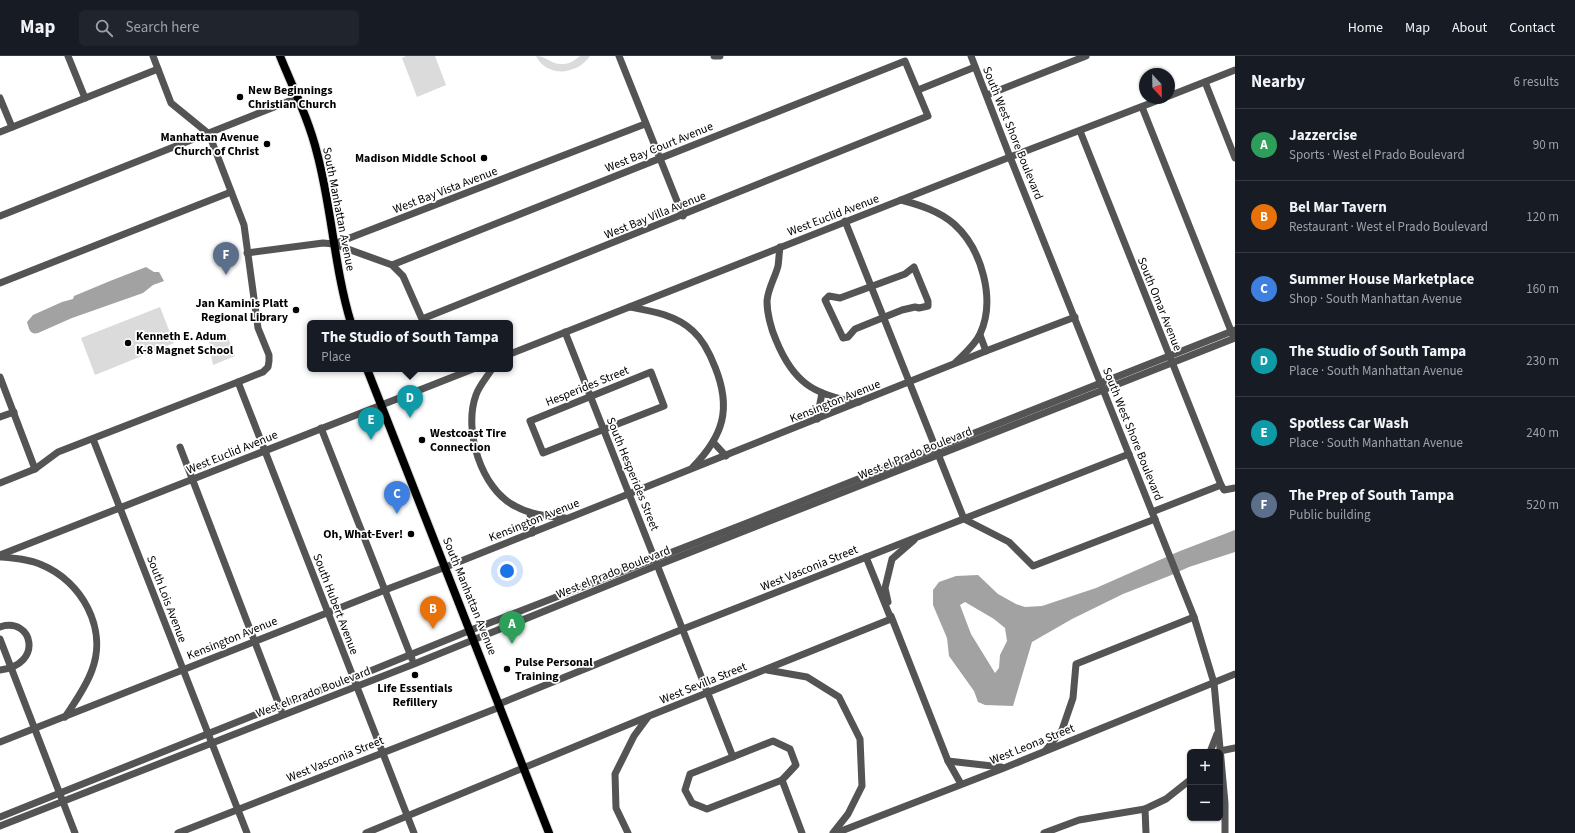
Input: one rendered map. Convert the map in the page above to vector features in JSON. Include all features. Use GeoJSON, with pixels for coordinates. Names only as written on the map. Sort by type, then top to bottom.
{"type":"FeatureCollection","features":[{"type":"Feature","properties":{"kind":"main road","name":"South Manhattan Avenue"},"geometry":{"type":"LineString","coordinates":[[280,56],[317,151],[326,191],[340,282],[350,320]]}},
{"type":"Feature","properties":{"kind":"main road","name":"South Manhattan Avenue"},"geometry":{"type":"LineString","coordinates":[[368,372],[471,630],[549,833]]}},
{"type":"Feature","properties":{"kind":"street"},"geometry":{"type":"LineString","coordinates":[[68,56],[85,98]]}},
{"type":"Feature","properties":{"kind":"street"},"geometry":{"type":"LineString","coordinates":[[0,483],[35,469],[58,452],[263,372],[268,367],[268,355],[258,328],[244,225],[208,134],[171,103],[153,56]]}},
{"type":"Feature","properties":{"kind":"street"},"geometry":{"type":"LineString","coordinates":[[619,56],[683,216]]}},
{"type":"Feature","properties":{"kind":"street"},"geometry":{"type":"LineString","coordinates":[[714,56],[720,56]]}},
{"type":"Feature","properties":{"kind":"street","name":"South West Shore Boulevard"},"geometry":{"type":"LineString","coordinates":[[971,56],[1194,617],[1214,683],[1220,749]]}},
{"type":"Feature","properties":{"kind":"street"},"geometry":{"type":"LineString","coordinates":[[987,95],[1086,56]]}},
{"type":"Feature","properties":{"kind":"street","name":"West Bay Court Avenue"},"geometry":{"type":"LineString","coordinates":[[392,265],[905,61],[918,90]]}},
{"type":"Feature","properties":{"kind":"street"},"geometry":{"type":"LineString","coordinates":[[918,90],[975,67]]}},
{"type":"Feature","properties":{"kind":"street"},"geometry":{"type":"LineString","coordinates":[[0,132],[158,69]]}},
{"type":"Feature","properties":{"kind":"street"},"geometry":{"type":"LineString","coordinates":[[1175,94],[1235,70]]}},
{"type":"Feature","properties":{"kind":"street"},"geometry":{"type":"LineString","coordinates":[[1205,82],[1235,158]]}},
{"type":"Feature","properties":{"kind":"street","name":"West Bay Villa Avenue"},"geometry":{"type":"LineString","coordinates":[[392,265],[403,276],[422,320],[928,116],[918,90]]}},
{"type":"Feature","properties":{"kind":"street"},"geometry":{"type":"LineString","coordinates":[[0,98],[12,127]]}},
{"type":"Feature","properties":{"kind":"street"},"geometry":{"type":"LineString","coordinates":[[0,216],[297,98]]}},
{"type":"Feature","properties":{"kind":"street","name":"West Euclid Avenue"},"geometry":{"type":"LineString","coordinates":[[513,353],[1010,157],[1149,104]]}},
{"type":"Feature","properties":{"kind":"street"},"geometry":{"type":"LineString","coordinates":[[1142,107],[1234,336]]}},
{"type":"Feature","properties":{"kind":"street","name":"West Bay Vista Avenue"},"geometry":{"type":"LineString","coordinates":[[247,253],[323,243],[334,244],[645,124]]}},
{"type":"Feature","properties":{"kind":"street","name":"South Omar Avenue"},"geometry":{"type":"LineString","coordinates":[[1080,131],[1221,485]]}},
{"type":"Feature","properties":{"kind":"street"},"geometry":{"type":"LineString","coordinates":[[0,283],[231,192]]}},
{"type":"Feature","properties":{"kind":"street"},"geometry":{"type":"LineString","coordinates":[[901,200],[922,206],[935,212],[953,224],[963,234],[972,247],[986,284],[988,301],[986,316],[980,335],[953,366]]}},
{"type":"Feature","properties":{"kind":"street"},"geometry":{"type":"LineString","coordinates":[[845,222],[964,519],[1009,542],[1033,566],[1221,485],[1224,490],[1235,488]]}},
{"type":"Feature","properties":{"kind":"street"},"geometry":{"type":"LineString","coordinates":[[334,244],[392,265]]}},
{"type":"Feature","properties":{"kind":"street"},"geometry":{"type":"LineString","coordinates":[[780,247],[778,266],[771,283],[767,302],[774,334],[783,358],[801,381],[822,393],[842,399],[861,402]]}},
{"type":"Feature","properties":{"kind":"street"},"geometry":{"type":"LineString","coordinates":[[914,267],[928,301],[928,306],[919,308],[915,306],[909,308],[855,329],[848,338],[842,338],[825,300],[829,296],[840,298],[871,286],[905,274],[914,267]]}},
{"type":"Feature","properties":{"kind":"street"},"geometry":{"type":"LineString","coordinates":[[630,307],[652,311],[676,319],[692,330],[702,342],[711,357],[719,378],[723,395],[724,410],[720,426],[714,443],[691,469]]}},
{"type":"Feature","properties":{"kind":"street","name":"Kensington Avenue"},"geometry":{"type":"LineString","coordinates":[[0,742],[532,533],[953,366],[986,351],[1075,317]]}},
{"type":"Feature","properties":{"kind":"street","name":"South Hesperides Street"},"geometry":{"type":"LineString","coordinates":[[565,332],[709,692],[733,757]]}},
{"type":"Feature","properties":{"kind":"street"},"geometry":{"type":"LineString","coordinates":[[980,335],[986,351]]}},
{"type":"Feature","properties":{"kind":"street","name":"West el Prado Boulevard"},"geometry":{"type":"LineString","coordinates":[[0,817],[280,705],[353,678],[577,589],[656,562],[841,494],[937,452],[1234,336]]}},
{"type":"Feature","properties":{"kind":"street","name":"West Euclid Avenue"},"geometry":{"type":"LineString","coordinates":[[0,556],[465,372]]}},
{"type":"Feature","properties":{"kind":"street"},"geometry":{"type":"LineString","coordinates":[[490,372],[476,394],[471,425],[475,448],[484,472],[492,486],[513,506],[530,513],[568,518]]}},
{"type":"Feature","properties":{"kind":"street","name":"Hesperides Street"},"geometry":{"type":"LineString","coordinates":[[651,372],[664,406],[603,429],[543,453],[530,421],[651,372]]}},
{"type":"Feature","properties":{"kind":"street"},"geometry":{"type":"LineString","coordinates":[[0,377],[35,469]]}},
{"type":"Feature","properties":{"kind":"street","name":"South Hubert Avenue"},"geometry":{"type":"LineString","coordinates":[[238,382],[414,833]]}},
{"type":"Feature","properties":{"kind":"street"},"geometry":{"type":"LineString","coordinates":[[817,419],[822,393]]}},
{"type":"Feature","properties":{"kind":"street"},"geometry":{"type":"LineString","coordinates":[[0,417],[14,412]]}},
{"type":"Feature","properties":{"kind":"street"},"geometry":{"type":"LineString","coordinates":[[321,428],[414,664]]}},
{"type":"Feature","properties":{"kind":"street","name":"South Lois Avenue"},"geometry":{"type":"LineString","coordinates":[[93,439],[247,833]]}},
{"type":"Feature","properties":{"kind":"street"},"geometry":{"type":"LineString","coordinates":[[714,443],[726,456]]}},
{"type":"Feature","properties":{"kind":"street"},"geometry":{"type":"LineString","coordinates":[[180,447],[284,716]]}},
{"type":"Feature","properties":{"kind":"street","name":"West el Prado Boulevard"},"geometry":{"type":"LineString","coordinates":[[748,527],[838,486],[937,452]]}},
{"type":"Feature","properties":{"kind":"street","name":"West Vasconia Street"},"geometry":{"type":"LineString","coordinates":[[178,833],[500,706],[684,629],[1129,454]]}},
{"type":"Feature","properties":{"kind":"street"},"geometry":{"type":"LineString","coordinates":[[838,486],[841,494]]}},
{"type":"Feature","properties":{"kind":"street"},"geometry":{"type":"LineString","coordinates":[[530,513],[532,533]]}},
{"type":"Feature","properties":{"kind":"street"},"geometry":{"type":"LineString","coordinates":[[891,619],[885,588],[892,559],[919,536]]}},
{"type":"Feature","properties":{"kind":"street"},"geometry":{"type":"LineString","coordinates":[[0,556],[41,564],[54,571],[68,581],[80,595],[91,614],[96,631],[97,645],[93,669],[83,691],[65,717]]}},
{"type":"Feature","properties":{"kind":"street"},"geometry":{"type":"LineString","coordinates":[[866,557],[948,761],[960,784]]}},
{"type":"Feature","properties":{"kind":"street","name":"West el Prado Boulevard"},"geometry":{"type":"LineString","coordinates":[[0,826],[445,652],[580,597],[656,562]]}},
{"type":"Feature","properties":{"kind":"street"},"geometry":{"type":"LineString","coordinates":[[577,589],[580,597]]}},
{"type":"Feature","properties":{"kind":"street"},"geometry":{"type":"LineString","coordinates":[[1046,751],[1062,730],[1073,698],[1076,664],[1194,617]]}},
{"type":"Feature","properties":{"kind":"street"},"geometry":{"type":"LineString","coordinates":[[500,619],[504,628]]}},
{"type":"Feature","properties":{"kind":"street","name":"West Sevilla Street"},"geometry":{"type":"LineString","coordinates":[[366,833],[649,716],[891,619]]}},
{"type":"Feature","properties":{"kind":"street"},"geometry":{"type":"LineString","coordinates":[[0,627],[10,625],[24,631],[30,645],[28,653],[20,664],[12,668],[0,670]]}},
{"type":"Feature","properties":{"kind":"street"},"geometry":{"type":"LineString","coordinates":[[0,639],[75,833]]}},
{"type":"Feature","properties":{"kind":"street"},"geometry":{"type":"LineString","coordinates":[[440,643],[445,652]]}},
{"type":"Feature","properties":{"kind":"street"},"geometry":{"type":"LineString","coordinates":[[766,669],[807,677],[839,697],[860,739],[862,786],[848,814],[834,833]]}},
{"type":"Feature","properties":{"kind":"street","name":"West Leona Street"},"geometry":{"type":"LineString","coordinates":[[834,833],[1004,768],[1235,674]]}},
{"type":"Feature","properties":{"kind":"street"},"geometry":{"type":"LineString","coordinates":[[628,833],[616,808],[615,774],[634,736],[649,716]]}},
{"type":"Feature","properties":{"kind":"street"},"geometry":{"type":"LineString","coordinates":[[1211,749],[1218,731]]}},
{"type":"Feature","properties":{"kind":"street"},"geometry":{"type":"LineString","coordinates":[[0,738],[10,738]]}},
{"type":"Feature","properties":{"kind":"street"},"geometry":{"type":"LineString","coordinates":[[773,741],[790,748],[796,765],[782,780],[707,809],[692,803],[685,790],[690,774],[773,741]]}},
{"type":"Feature","properties":{"kind":"street"},"geometry":{"type":"LineString","coordinates":[[1223,750],[1235,748]]}},
{"type":"Feature","properties":{"kind":"street"},"geometry":{"type":"LineString","coordinates":[[948,761],[1004,768]]}},
{"type":"Feature","properties":{"kind":"street"},"geometry":{"type":"LineString","coordinates":[[134,764],[137,772]]}},
{"type":"Feature","properties":{"kind":"street"},"geometry":{"type":"LineString","coordinates":[[782,780],[802,833]]}},
{"type":"Feature","properties":{"kind":"street"},"geometry":{"type":"LineString","coordinates":[[1044,833],[1079,820],[1145,809],[1166,799],[1187,782]]}},
{"type":"Feature","properties":{"kind":"street","name":"South West Shore Boulevard"},"geometry":{"type":"LineString","coordinates":[[1222,785],[1225,833]]}},
{"type":"Feature","properties":{"kind":"street"},"geometry":{"type":"LineString","coordinates":[[1145,809],[1146,833]]}},
{"type":"Feature","properties":{"kind":"shaded area"},"geometry":{"type":"Polygon","coordinates":[[[406,56],[435,56],[446,85],[417,97],[402,58],[406,56]]]}},
{"type":"Feature","properties":{"kind":"shaded area"},"geometry":{"type":"Polygon","coordinates":[[[536,56],[543,57],[555,63],[566,64],[580,56],[590,56],[578,67],[570,70],[554,71],[541,63],[536,56]]]}},
{"type":"Feature","properties":{"kind":"shaded area"},"geometry":{"type":"Polygon","coordinates":[[[146,267],[154,272],[159,272],[164,281],[153,285],[143,293],[72,318],[38,333],[33,333],[29,329],[27,322],[33,315],[62,302],[73,299],[74,296],[146,267]]]}},
{"type":"Feature","properties":{"kind":"shaded area"},"geometry":{"type":"Polygon","coordinates":[[[160,307],[174,343],[95,375],[81,338],[160,307]]]}},
{"type":"Feature","properties":{"kind":"shaded area"},"geometry":{"type":"Polygon","coordinates":[[[227,335],[235,356],[213,365],[211,355],[215,353],[209,342],[227,335]]]}},
{"type":"Feature","properties":{"kind":"shaded area"},"geometry":{"type":"Polygon","coordinates":[[[1235,530],[1235,552],[1189,567],[1123,594],[1072,619],[1032,642],[1013,706],[985,705],[978,702],[974,691],[949,656],[947,638],[933,605],[933,590],[939,582],[956,576],[978,575],[998,594],[1016,604],[1025,607],[1042,606],[1096,588],[1180,551],[1235,530]],[[965,602],[960,605],[971,634],[995,673],[999,668],[1000,655],[1007,641],[1005,628],[994,619],[965,602]]]}},
{"type":"Feature","properties":{"kind":"place","name":"New Beginnings Christian Church"},"geometry":{"type":"Point","coordinates":[240,97]}},
{"type":"Feature","properties":{"kind":"place","name":"Manhattan Avenue Church of Christ"},"geometry":{"type":"Point","coordinates":[267,144]}},
{"type":"Feature","properties":{"kind":"place","name":"Madison Middle School"},"geometry":{"type":"Point","coordinates":[484,158]}},
{"type":"Feature","properties":{"kind":"place","name":"The Prep of South Tampa"},"geometry":{"type":"Point","coordinates":[226,275]}},
{"type":"Feature","properties":{"kind":"place","name":"Jan Kaminis Platt Regional Library"},"geometry":{"type":"Point","coordinates":[296,310]}},
{"type":"Feature","properties":{"kind":"place","name":"Kenneth E. Adum K-8 Magnet School"},"geometry":{"type":"Point","coordinates":[128,343]}},
{"type":"Feature","properties":{"kind":"place","name":"The Studio of South Tampa"},"geometry":{"type":"Point","coordinates":[410,418]}},
{"type":"Feature","properties":{"kind":"place","name":"Spotless Car Wash"},"geometry":{"type":"Point","coordinates":[371,440]}},
{"type":"Feature","properties":{"kind":"place","name":"Westcoast Tire Connection"},"geometry":{"type":"Point","coordinates":[422,440]}},
{"type":"Feature","properties":{"kind":"place","name":"Summer House Marketplace"},"geometry":{"type":"Point","coordinates":[397,514]}},
{"type":"Feature","properties":{"kind":"place","name":"Oh, What-Ever!"},"geometry":{"type":"Point","coordinates":[411,534]}},
{"type":"Feature","properties":{"kind":"place","name":"Bel Mar Tavern"},"geometry":{"type":"Point","coordinates":[433,629]}},
{"type":"Feature","properties":{"kind":"place","name":"Jazzercise"},"geometry":{"type":"Point","coordinates":[512,644]}},
{"type":"Feature","properties":{"kind":"place","name":"Pulse Personal Training"},"geometry":{"type":"Point","coordinates":[507,669]}},
{"type":"Feature","properties":{"kind":"place","name":"Life Essentials Refillery"},"geometry":{"type":"Point","coordinates":[415,675]}}]}
